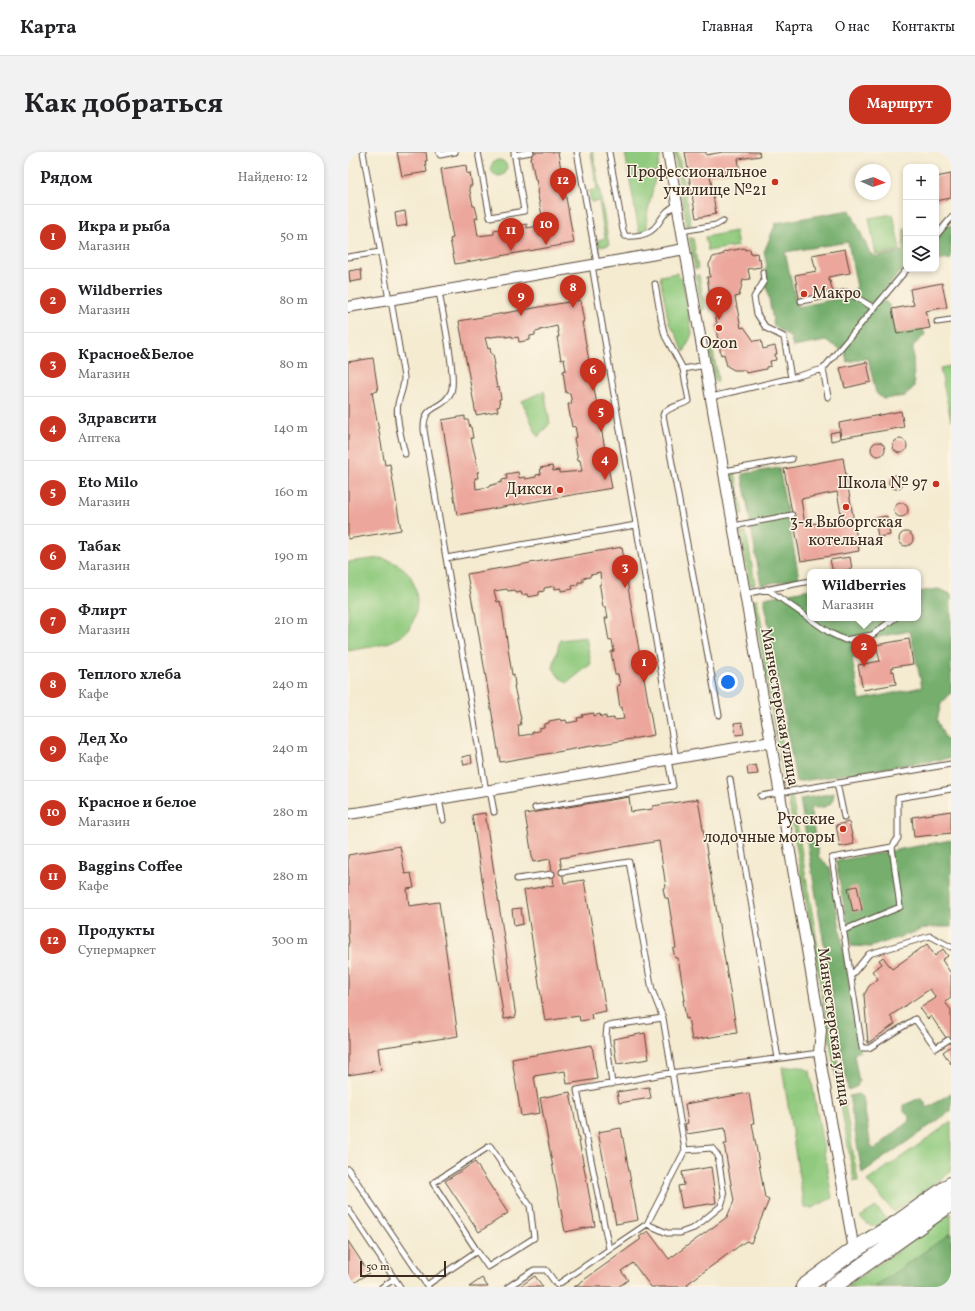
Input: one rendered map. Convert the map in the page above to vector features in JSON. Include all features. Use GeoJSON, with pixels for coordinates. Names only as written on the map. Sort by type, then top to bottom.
{"type":"FeatureCollection","features":[{"type":"Feature","properties":{"kind":"main road"},"geometry":{"type":"LineString","coordinates":[[804,1287],[854,1250],[896,1224],[951,1185]]}},
{"type":"Feature","properties":{"kind":"main road"},"geometry":{"type":"LineString","coordinates":[[832,1287],[951,1204]]}},
{"type":"Feature","properties":{"kind":"street","name":"Манчестерская улица"},"geometry":{"type":"LineString","coordinates":[[668,152],[821,1030],[819,1053],[854,1250],[865,1264]]}},
{"type":"Feature","properties":{"kind":"street"},"geometry":{"type":"LineString","coordinates":[[348,307],[685,249]]}},
{"type":"Feature","properties":{"kind":"street"},"geometry":{"type":"LineString","coordinates":[[348,814],[771,742]]}},
{"type":"Feature","properties":{"kind":"lane"},"geometry":{"type":"LineString","coordinates":[[363,152],[380,252],[404,377],[404,386],[398,404],[398,409],[405,454]]}},
{"type":"Feature","properties":{"kind":"lane"},"geometry":{"type":"LineString","coordinates":[[439,152],[440,155],[455,152]]}},
{"type":"Feature","properties":{"kind":"lane"},"geometry":{"type":"LineString","coordinates":[[478,152],[490,217],[524,211],[514,154],[531,152]]}},
{"type":"Feature","properties":{"kind":"lane"},"geometry":{"type":"LineString","coordinates":[[535,808],[673,786],[672,759],[577,152]]}},
{"type":"Feature","properties":{"kind":"lane"},"geometry":{"type":"LineString","coordinates":[[610,152],[625,236],[630,237],[653,231],[666,211],[678,205]]}},
{"type":"Feature","properties":{"kind":"lane"},"geometry":{"type":"LineString","coordinates":[[939,232],[951,218]]}},
{"type":"Feature","properties":{"kind":"lane"},"geometry":{"type":"LineString","coordinates":[[682,232],[716,225],[723,221]]}},
{"type":"Feature","properties":{"kind":"lane"},"geometry":{"type":"LineString","coordinates":[[348,257],[380,252]]}},
{"type":"Feature","properties":{"kind":"lane"},"geometry":{"type":"LineString","coordinates":[[763,272],[764,281],[754,297],[757,314],[766,328],[784,337],[791,378]]}},
{"type":"Feature","properties":{"kind":"lane"},"geometry":{"type":"LineString","coordinates":[[711,397],[823,369],[904,272]]}},
{"type":"Feature","properties":{"kind":"lane"},"geometry":{"type":"LineString","coordinates":[[655,284],[665,336],[683,369],[689,401],[668,409],[664,412],[664,415],[718,715]]}},
{"type":"Feature","properties":{"kind":"lane"},"geometry":{"type":"LineString","coordinates":[[439,292],[450,355],[452,386],[451,392],[445,402],[430,409],[424,422],[446,558],[488,791],[494,812]]}},
{"type":"Feature","properties":{"kind":"lane"},"geometry":{"type":"LineString","coordinates":[[801,301],[847,292],[874,308]]}},
{"type":"Feature","properties":{"kind":"lane"},"geometry":{"type":"LineString","coordinates":[[937,322],[951,320]]}},
{"type":"Feature","properties":{"kind":"lane"},"geometry":{"type":"LineString","coordinates":[[683,369],[706,365]]}},
{"type":"Feature","properties":{"kind":"lane"},"geometry":{"type":"LineString","coordinates":[[823,369],[828,397]]}},
{"type":"Feature","properties":{"kind":"lane"},"geometry":{"type":"LineString","coordinates":[[724,471],[792,459]]}},
{"type":"Feature","properties":{"kind":"lane"},"geometry":{"type":"LineString","coordinates":[[733,526],[792,515]]}},
{"type":"Feature","properties":{"kind":"lane"},"geometry":{"type":"LineString","coordinates":[[446,558],[636,526]]}},
{"type":"Feature","properties":{"kind":"lane"},"geometry":{"type":"LineString","coordinates":[[744,594],[807,582]]}},
{"type":"Feature","properties":{"kind":"lane"},"geometry":{"type":"LineString","coordinates":[[768,590],[807,616]]}},
{"type":"Feature","properties":{"kind":"lane"},"geometry":{"type":"LineString","coordinates":[[814,621],[830,633],[845,640],[872,635],[891,621]]}},
{"type":"Feature","properties":{"kind":"lane"},"geometry":{"type":"LineString","coordinates":[[761,796],[951,764]]}},
{"type":"Feature","properties":{"kind":"lane"},"geometry":{"type":"LineString","coordinates":[[730,779],[778,1058]]}},
{"type":"Feature","properties":{"kind":"lane"},"geometry":{"type":"LineString","coordinates":[[836,783],[844,817]]}},
{"type":"Feature","properties":{"kind":"lane"},"geometry":{"type":"LineString","coordinates":[[844,930],[900,907],[892,847],[898,838],[898,798],[951,788]]}},
{"type":"Feature","properties":{"kind":"lane"},"geometry":{"type":"LineString","coordinates":[[440,799],[443,820]]}},
{"type":"Feature","properties":{"kind":"lane"},"geometry":{"type":"LineString","coordinates":[[892,847],[832,858],[862,1048],[870,1048],[915,1019],[936,1048],[948,1040]]}},
{"type":"Feature","properties":{"kind":"lane"},"geometry":{"type":"LineString","coordinates":[[508,1287],[534,1270],[546,1270],[557,1285],[647,1224],[685,1150],[663,1018],[652,990],[629,862],[562,872]]}},
{"type":"Feature","properties":{"kind":"lane"},"geometry":{"type":"LineString","coordinates":[[517,879],[552,874]]}},
{"type":"Feature","properties":{"kind":"lane"},"geometry":{"type":"LineString","coordinates":[[851,976],[869,954],[930,936],[951,946]]}},
{"type":"Feature","properties":{"kind":"lane"},"geometry":{"type":"LineString","coordinates":[[612,1084],[606,1036],[608,1026],[663,1018]]}},
{"type":"Feature","properties":{"kind":"lane"},"geometry":{"type":"LineString","coordinates":[[609,1249],[578,1090],[672,1073],[819,1053]]}},
{"type":"Feature","properties":{"kind":"lane"},"geometry":{"type":"LineString","coordinates":[[490,1146],[530,1206],[534,1238],[488,1267],[477,1251],[433,1183],[490,1146]]}},
{"type":"Feature","properties":{"kind":"lane"},"geometry":{"type":"LineString","coordinates":[[647,1224],[667,1233],[680,1233],[694,1228],[721,1206],[724,1196],[718,1156],[712,1148],[685,1150]]}},
{"type":"Feature","properties":{"kind":"lane"},"geometry":{"type":"LineString","coordinates":[[348,1169],[427,1286],[477,1251]]}},
{"type":"Feature","properties":{"kind":"lane"},"geometry":{"type":"LineString","coordinates":[[348,1210],[400,1287]]}},
{"type":"Feature","properties":{"kind":"lane"},"geometry":{"type":"LineString","coordinates":[[382,1287],[394,1279]]}},
{"type":"Feature","properties":{"kind":"green space"},"geometry":{"type":"Polygon","coordinates":[[[591,152],[593,152],[609,245],[599,247],[598,240],[605,238],[599,201],[591,202],[589,191],[597,189],[591,152]]]}},
{"type":"Feature","properties":{"kind":"green space"},"geometry":{"type":"Polygon","coordinates":[[[625,152],[661,152],[647,215],[647,231],[639,232],[625,152]]]}},
{"type":"Feature","properties":{"kind":"green space"},"geometry":{"type":"Polygon","coordinates":[[[674,152],[678,152],[691,225],[687,226],[674,152]]]}},
{"type":"Feature","properties":{"kind":"green space"},"geometry":{"type":"Polygon","coordinates":[[[499,160],[505,162],[507,168],[505,174],[499,176],[493,174],[491,168],[493,162],[499,160]]]}},
{"type":"Feature","properties":{"kind":"green space"},"geometry":{"type":"Polygon","coordinates":[[[850,210],[870,253],[876,257],[903,251],[903,269],[880,296],[889,305],[894,332],[923,329],[925,335],[913,346],[914,387],[905,396],[883,399],[876,393],[868,358],[847,362],[845,352],[827,341],[793,347],[791,338],[774,326],[764,273],[767,266],[764,252],[776,223],[850,210]],[[848,242],[785,252],[797,307],[846,297],[857,287],[848,242]]]}},
{"type":"Feature","properties":{"kind":"green space"},"geometry":{"type":"Polygon","coordinates":[[[893,214],[900,250],[876,255],[869,218],[893,214]]]}},
{"type":"Feature","properties":{"kind":"green space"},"geometry":{"type":"Polygon","coordinates":[[[951,225],[951,259],[939,261],[939,229],[951,225]]]}},
{"type":"Feature","properties":{"kind":"green space"},"geometry":{"type":"Polygon","coordinates":[[[735,231],[738,246],[708,251],[705,237],[735,231]]]}},
{"type":"Feature","properties":{"kind":"green space"},"geometry":{"type":"Polygon","coordinates":[[[689,238],[693,238],[698,269],[695,269],[689,238]]]}},
{"type":"Feature","properties":{"kind":"green space"},"geometry":{"type":"Polygon","coordinates":[[[677,273],[680,278],[682,278],[692,334],[684,352],[669,324],[660,276],[677,273]]]}},
{"type":"Feature","properties":{"kind":"green space"},"geometry":{"type":"Polygon","coordinates":[[[699,275],[705,309],[702,310],[696,276],[699,275]]]}},
{"type":"Feature","properties":{"kind":"green space"},"geometry":{"type":"Polygon","coordinates":[[[709,346],[712,346],[718,378],[717,383],[714,379],[709,346]]]}},
{"type":"Feature","properties":{"kind":"green space"},"geometry":{"type":"Polygon","coordinates":[[[951,366],[951,420],[940,368],[951,366]]]}},
{"type":"Feature","properties":{"kind":"green space"},"geometry":{"type":"Polygon","coordinates":[[[544,391],[550,423],[538,437],[522,401],[544,391]]]}},
{"type":"Feature","properties":{"kind":"green space"},"geometry":{"type":"Polygon","coordinates":[[[779,468],[799,578],[761,585],[742,474],[779,468]]]}},
{"type":"Feature","properties":{"kind":"green space"},"geometry":{"type":"Polygon","coordinates":[[[735,472],[743,515],[738,516],[731,473],[735,472]]]}},
{"type":"Feature","properties":{"kind":"green space"},"geometry":{"type":"Polygon","coordinates":[[[746,532],[755,584],[750,585],[741,533],[746,532]]]}},
{"type":"Feature","properties":{"kind":"green space"},"geometry":{"type":"Polygon","coordinates":[[[380,558],[396,563],[409,574],[413,581],[417,596],[414,619],[406,632],[394,640],[379,645],[348,651],[348,562],[380,558]]]}},
{"type":"Feature","properties":{"kind":"green space"},"geometry":{"type":"Polygon","coordinates":[[[938,589],[951,594],[951,693],[941,704],[937,720],[946,740],[951,739],[951,758],[796,782],[764,598],[807,590],[807,621],[921,621],[921,592],[938,589]],[[910,631],[856,641],[859,657],[852,659],[860,700],[922,687],[910,631]]]}},
{"type":"Feature","properties":{"kind":"green space"},"geometry":{"type":"Polygon","coordinates":[[[757,599],[790,787],[785,788],[753,600],[757,599]]]}},
{"type":"Feature","properties":{"kind":"green space"},"geometry":{"type":"Polygon","coordinates":[[[586,637],[591,664],[567,683],[559,677],[553,668],[560,640],[586,637]]]}},
{"type":"Feature","properties":{"kind":"green space"},"geometry":{"type":"Polygon","coordinates":[[[834,793],[832,802],[826,806],[810,808],[819,858],[830,868],[860,1051],[854,1054],[859,1082],[856,1087],[848,1090],[800,799],[834,793]]]}},
{"type":"Feature","properties":{"kind":"green space"},"geometry":{"type":"Polygon","coordinates":[[[792,796],[858,1181],[854,1181],[788,797],[792,796]]]}},
{"type":"Feature","properties":{"kind":"green space"},"geometry":{"type":"Polygon","coordinates":[[[951,840],[951,927],[930,927],[870,947],[851,946],[836,861],[951,840]]]}},
{"type":"Feature","properties":{"kind":"green space"},"geometry":{"type":"Polygon","coordinates":[[[798,1066],[810,1071],[832,1198],[812,1208],[804,1208],[782,1067],[798,1066]]]}},
{"type":"Feature","properties":{"kind":"green space"},"geometry":{"type":"Polygon","coordinates":[[[951,1093],[951,1111],[862,1173],[849,1096],[858,1094],[863,1098],[871,1147],[875,1149],[910,1120],[908,1115],[904,1112],[904,1105],[920,1098],[925,1102],[927,1108],[951,1093]]]}},
{"type":"Feature","properties":{"kind":"green space"},"geometry":{"type":"Polygon","coordinates":[[[951,1122],[951,1172],[894,1212],[867,1181],[951,1122]]]}},
{"type":"Feature","properties":{"kind":"green space"},"geometry":{"type":"Polygon","coordinates":[[[876,1207],[888,1220],[877,1227],[867,1224],[860,1217],[876,1207]]]}},
{"type":"Feature","properties":{"kind":"green space"},"geometry":{"type":"Polygon","coordinates":[[[951,1213],[951,1287],[846,1287],[951,1213]]]}},
{"type":"Feature","properties":{"kind":"green space"},"geometry":{"type":"Polygon","coordinates":[[[951,1233],[951,1287],[874,1287],[951,1233]]]}},
{"type":"Feature","properties":{"kind":"building"},"geometry":{"type":"Polygon","coordinates":[[[397,152],[426,152],[427,161],[425,161],[427,172],[402,176],[397,152]]]}},
{"type":"Feature","properties":{"kind":"building"},"geometry":{"type":"Polygon","coordinates":[[[531,152],[558,152],[574,243],[455,264],[450,239],[453,238],[441,169],[466,165],[467,174],[470,173],[472,186],[469,186],[473,206],[475,206],[478,218],[475,218],[478,236],[494,234],[494,230],[504,228],[504,226],[516,224],[517,226],[527,224],[527,228],[544,225],[531,152]]]}},
{"type":"Feature","properties":{"kind":"building"},"geometry":{"type":"Polygon","coordinates":[[[685,152],[706,152],[706,155],[723,152],[759,152],[760,156],[738,159],[740,170],[710,175],[716,214],[696,218],[685,152]]]}},
{"type":"Feature","properties":{"kind":"building"},"geometry":{"type":"Polygon","coordinates":[[[951,174],[951,198],[939,200],[939,176],[951,174]]]}},
{"type":"Feature","properties":{"kind":"building"},"geometry":{"type":"Polygon","coordinates":[[[405,211],[407,225],[397,227],[395,213],[405,211]]]}},
{"type":"Feature","properties":{"kind":"building"},"geometry":{"type":"Polygon","coordinates":[[[744,248],[745,250],[750,249],[751,254],[757,253],[758,259],[760,258],[761,267],[748,269],[750,279],[743,280],[739,296],[735,297],[741,328],[744,327],[754,341],[761,340],[763,349],[775,346],[777,354],[775,354],[776,360],[770,361],[771,366],[766,367],[766,369],[746,373],[745,370],[734,370],[727,366],[724,354],[721,355],[715,325],[717,324],[714,307],[712,308],[707,277],[710,277],[709,264],[713,257],[724,254],[724,252],[744,248]]]}},
{"type":"Feature","properties":{"kind":"building"},"geometry":{"type":"Polygon","coordinates":[[[845,249],[850,273],[828,277],[833,293],[799,299],[795,275],[817,271],[812,255],[845,249]]]}},
{"type":"Feature","properties":{"kind":"building"},"geometry":{"type":"Polygon","coordinates":[[[361,269],[362,280],[350,282],[349,271],[361,269]]]}},
{"type":"Feature","properties":{"kind":"building"},"geometry":{"type":"Polygon","coordinates":[[[942,283],[947,307],[925,311],[930,328],[897,334],[892,309],[914,305],[910,289],[942,283]]]}},
{"type":"Feature","properties":{"kind":"building"},"geometry":{"type":"Polygon","coordinates":[[[580,300],[584,322],[582,322],[612,488],[457,515],[442,420],[465,416],[465,420],[468,420],[471,427],[473,438],[471,438],[479,472],[477,472],[478,478],[475,478],[476,489],[489,487],[502,482],[502,480],[507,479],[506,474],[518,472],[519,478],[525,477],[525,479],[536,477],[536,475],[541,474],[540,468],[552,466],[553,471],[559,470],[559,473],[582,471],[580,460],[578,460],[574,438],[577,437],[575,426],[572,427],[568,404],[572,404],[570,393],[566,393],[563,371],[566,370],[564,359],[561,360],[557,337],[559,337],[557,326],[535,332],[535,335],[530,336],[530,340],[519,342],[518,337],[513,338],[512,336],[485,338],[488,349],[490,348],[491,354],[493,354],[495,365],[493,366],[497,388],[499,387],[501,399],[499,399],[500,406],[497,407],[498,411],[476,415],[459,321],[580,300]]]}},
{"type":"Feature","properties":{"kind":"building"},"geometry":{"type":"Polygon","coordinates":[[[373,358],[378,391],[372,392],[385,465],[390,464],[401,530],[348,539],[348,362],[373,358]]]}},
{"type":"Feature","properties":{"kind":"building"},"geometry":{"type":"Polygon","coordinates":[[[867,362],[871,382],[845,388],[840,368],[867,362]]]}},
{"type":"Feature","properties":{"kind":"building"},"geometry":{"type":"Polygon","coordinates":[[[901,411],[904,427],[841,438],[839,423],[901,411]]]}},
{"type":"Feature","properties":{"kind":"building"},"geometry":{"type":"Polygon","coordinates":[[[839,431],[840,439],[831,441],[830,433],[839,431]]]}},
{"type":"Feature","properties":{"kind":"building"},"geometry":{"type":"Polygon","coordinates":[[[897,439],[903,439],[907,443],[907,449],[903,453],[897,453],[893,449],[893,443],[897,439]]]}},
{"type":"Feature","properties":{"kind":"building"},"geometry":{"type":"Polygon","coordinates":[[[875,442],[881,442],[885,446],[885,452],[881,456],[875,456],[871,452],[871,446],[875,442]]]}},
{"type":"Feature","properties":{"kind":"building","name":"3-я Выборгская котельная"},"geometry":{"type":"Polygon","coordinates":[[[843,458],[859,551],[801,561],[784,469],[843,458]],[[837,492],[801,499],[805,525],[842,519],[837,492]]]}},
{"type":"Feature","properties":{"kind":"building"},"geometry":{"type":"Polygon","coordinates":[[[893,475],[899,475],[903,479],[903,485],[899,489],[893,489],[889,485],[889,479],[893,475]]]}},
{"type":"Feature","properties":{"kind":"building"},"geometry":{"type":"Polygon","coordinates":[[[898,503],[904,503],[908,507],[908,513],[904,517],[898,517],[894,513],[894,507],[898,503]]]}},
{"type":"Feature","properties":{"kind":"building"},"geometry":{"type":"Polygon","coordinates":[[[887,516],[890,535],[878,537],[875,518],[887,516]]]}},
{"type":"Feature","properties":{"kind":"building"},"geometry":{"type":"Polygon","coordinates":[[[903,532],[909,532],[913,536],[913,542],[909,546],[903,546],[899,542],[899,536],[903,532]]]}},
{"type":"Feature","properties":{"kind":"building"},"geometry":{"type":"Polygon","coordinates":[[[622,547],[654,735],[500,762],[475,612],[467,574],[622,547]],[[600,573],[583,578],[583,582],[578,582],[578,585],[572,586],[573,589],[561,591],[561,588],[555,589],[555,586],[544,588],[544,591],[539,592],[539,595],[528,597],[527,594],[522,595],[521,592],[516,593],[515,590],[508,591],[507,589],[494,591],[497,602],[500,601],[502,607],[512,675],[514,674],[514,686],[521,719],[521,725],[518,725],[519,736],[532,734],[532,732],[539,731],[539,728],[544,727],[544,724],[549,723],[549,721],[560,719],[561,721],[566,720],[567,723],[578,721],[577,718],[583,717],[582,715],[594,713],[594,716],[600,714],[601,717],[606,716],[606,719],[624,719],[622,707],[620,708],[617,686],[620,685],[618,674],[615,674],[611,652],[614,651],[612,640],[609,641],[605,618],[608,618],[606,607],[603,607],[599,585],[601,584],[600,573]]]}},
{"type":"Feature","properties":{"kind":"building"},"geometry":{"type":"Polygon","coordinates":[[[850,557],[852,569],[832,569],[830,560],[850,557]]]}},
{"type":"Feature","properties":{"kind":"building"},"geometry":{"type":"Polygon","coordinates":[[[909,639],[913,664],[892,667],[896,684],[863,690],[858,665],[880,661],[876,645],[909,639]]]}},
{"type":"Feature","properties":{"kind":"building"},"geometry":{"type":"Polygon","coordinates":[[[742,722],[744,734],[736,735],[734,723],[742,722]]]}},
{"type":"Feature","properties":{"kind":"building"},"geometry":{"type":"Polygon","coordinates":[[[471,755],[472,763],[464,765],[462,757],[471,755]]]}},
{"type":"Feature","properties":{"kind":"building"},"geometry":{"type":"Polygon","coordinates":[[[756,765],[758,774],[748,775],[747,767],[756,765]]]}},
{"type":"Feature","properties":{"kind":"building"},"geometry":{"type":"Polygon","coordinates":[[[629,797],[631,812],[653,809],[653,806],[698,799],[737,1033],[692,1040],[688,1018],[686,1019],[683,1000],[685,1000],[678,958],[675,958],[673,949],[676,948],[668,898],[665,898],[663,888],[666,887],[659,841],[560,858],[564,883],[584,880],[606,1011],[591,1014],[592,1019],[580,1021],[579,1016],[545,1021],[524,890],[554,885],[550,859],[533,862],[525,814],[629,797]]]}},
{"type":"Feature","properties":{"kind":"building"},"geometry":{"type":"Polygon","coordinates":[[[951,811],[951,833],[914,837],[912,817],[951,811]]]}},
{"type":"Feature","properties":{"kind":"building"},"geometry":{"type":"Polygon","coordinates":[[[485,813],[516,1017],[504,1019],[472,815],[485,813]]]}},
{"type":"Feature","properties":{"kind":"building"},"geometry":{"type":"Polygon","coordinates":[[[849,822],[854,844],[840,847],[836,825],[849,822]]]}},
{"type":"Feature","properties":{"kind":"building"},"geometry":{"type":"Polygon","coordinates":[[[400,846],[405,874],[411,873],[414,888],[407,889],[409,906],[439,902],[458,1036],[378,1048],[381,1070],[348,1075],[348,855],[400,846]]]}},
{"type":"Feature","properties":{"kind":"building"},"geometry":{"type":"Polygon","coordinates":[[[857,886],[862,910],[853,912],[848,888],[857,886]]]}},
{"type":"Feature","properties":{"kind":"building"},"geometry":{"type":"Polygon","coordinates":[[[521,908],[523,924],[514,926],[512,909],[521,908]]]}},
{"type":"Feature","properties":{"kind":"building"},"geometry":{"type":"Polygon","coordinates":[[[927,944],[935,956],[943,949],[948,956],[942,960],[950,972],[951,971],[951,998],[945,1002],[951,1010],[951,1045],[931,1016],[928,1019],[920,1008],[936,998],[930,989],[890,1016],[895,1024],[868,1043],[864,995],[869,986],[878,979],[872,971],[882,964],[879,960],[883,957],[892,969],[927,944]]]}},
{"type":"Feature","properties":{"kind":"building"},"geometry":{"type":"Polygon","coordinates":[[[645,1033],[649,1059],[617,1064],[613,1039],[645,1033]]]}},
{"type":"Feature","properties":{"kind":"building"},"geometry":{"type":"Polygon","coordinates":[[[592,1045],[597,1079],[567,1084],[565,1071],[534,1076],[540,1113],[521,1116],[512,1059],[592,1045]]]}},
{"type":"Feature","properties":{"kind":"building"},"geometry":{"type":"Polygon","coordinates":[[[951,1046],[951,1064],[943,1052],[951,1046]]]}},
{"type":"Feature","properties":{"kind":"building"},"geometry":{"type":"Polygon","coordinates":[[[649,1087],[651,1098],[619,1103],[617,1092],[649,1087]]]}},
{"type":"Feature","properties":{"kind":"building"},"geometry":{"type":"Polygon","coordinates":[[[570,1092],[595,1226],[565,1232],[540,1098],[570,1092]]]}},
{"type":"Feature","properties":{"kind":"building"},"geometry":{"type":"Polygon","coordinates":[[[749,1093],[754,1123],[752,1123],[765,1198],[769,1200],[751,1243],[746,1241],[687,1284],[687,1287],[651,1287],[633,1263],[621,1271],[628,1280],[618,1287],[574,1287],[641,1239],[639,1237],[648,1231],[669,1259],[727,1217],[734,1201],[724,1144],[727,1144],[725,1128],[687,1134],[685,1124],[688,1123],[685,1104],[749,1093]]]}},
{"type":"Feature","properties":{"kind":"building"},"geometry":{"type":"Polygon","coordinates":[[[621,1128],[638,1220],[616,1224],[598,1132],[621,1128]]]}},
{"type":"Feature","properties":{"kind":"building"},"geometry":{"type":"Polygon","coordinates":[[[475,1162],[508,1213],[479,1232],[445,1181],[475,1162]]]}},
{"type":"Feature","properties":{"kind":"building"},"geometry":{"type":"Polygon","coordinates":[[[711,1167],[716,1203],[682,1208],[678,1186],[684,1185],[682,1172],[711,1167]]]}},
{"type":"Feature","properties":{"kind":"building"},"geometry":{"type":"Polygon","coordinates":[[[348,1241],[369,1273],[348,1287],[348,1241]]]}},
{"type":"Feature","properties":{"kind":"building"},"geometry":{"type":"Polygon","coordinates":[[[535,1276],[543,1287],[519,1287],[535,1276]]]}},
{"type":"Feature","properties":{"kind":"building"},"geometry":{"type":"Polygon","coordinates":[[[482,1278],[488,1287],[469,1287],[482,1278]]]}},
{"type":"Feature","properties":{"kind":"place","name":"Профессиональное училище №21"},"geometry":{"type":"Point","coordinates":[775,182]}},
{"type":"Feature","properties":{"kind":"place","name":"Продукты"},"geometry":{"type":"Point","coordinates":[563,201]}},
{"type":"Feature","properties":{"kind":"place","name":"Крaсное и белoе"},"geometry":{"type":"Point","coordinates":[546,245]}},
{"type":"Feature","properties":{"kind":"place","name":"Baggins Coffee"},"geometry":{"type":"Point","coordinates":[511,251]}},
{"type":"Feature","properties":{"kind":"place","name":"Макро"},"geometry":{"type":"Point","coordinates":[804,294]}},
{"type":"Feature","properties":{"kind":"place","name":"Теплого хлеба"},"geometry":{"type":"Point","coordinates":[573,308]}},
{"type":"Feature","properties":{"kind":"place","name":"Дед Хо"},"geometry":{"type":"Point","coordinates":[521,316]}},
{"type":"Feature","properties":{"kind":"place","name":"Флирт"},"geometry":{"type":"Point","coordinates":[719,320]}},
{"type":"Feature","properties":{"kind":"place","name":"Ozon"},"geometry":{"type":"Point","coordinates":[719,328]}},
{"type":"Feature","properties":{"kind":"place","name":"Табак"},"geometry":{"type":"Point","coordinates":[593,391]}},
{"type":"Feature","properties":{"kind":"place","name":"Eto Milo"},"geometry":{"type":"Point","coordinates":[601,432]}},
{"type":"Feature","properties":{"kind":"place","name":"Здравсити"},"geometry":{"type":"Point","coordinates":[605,480]}},
{"type":"Feature","properties":{"kind":"place","name":"Школа № 97"},"geometry":{"type":"Point","coordinates":[936,484]}},
{"type":"Feature","properties":{"kind":"place","name":"Дикси"},"geometry":{"type":"Point","coordinates":[560,490]}},
{"type":"Feature","properties":{"kind":"place","name":"3-я Выборгская котельная"},"geometry":{"type":"Point","coordinates":[846,507]}},
{"type":"Feature","properties":{"kind":"place","name":"Красное&Белое"},"geometry":{"type":"Point","coordinates":[625,588]}},
{"type":"Feature","properties":{"kind":"place","name":"Wildberries"},"geometry":{"type":"Point","coordinates":[864,667]}},
{"type":"Feature","properties":{"kind":"place","name":"Икра и рыба"},"geometry":{"type":"Point","coordinates":[644,683]}},
{"type":"Feature","properties":{"kind":"place","name":"Русские лодочные моторы"},"geometry":{"type":"Point","coordinates":[843,829]}}]}
